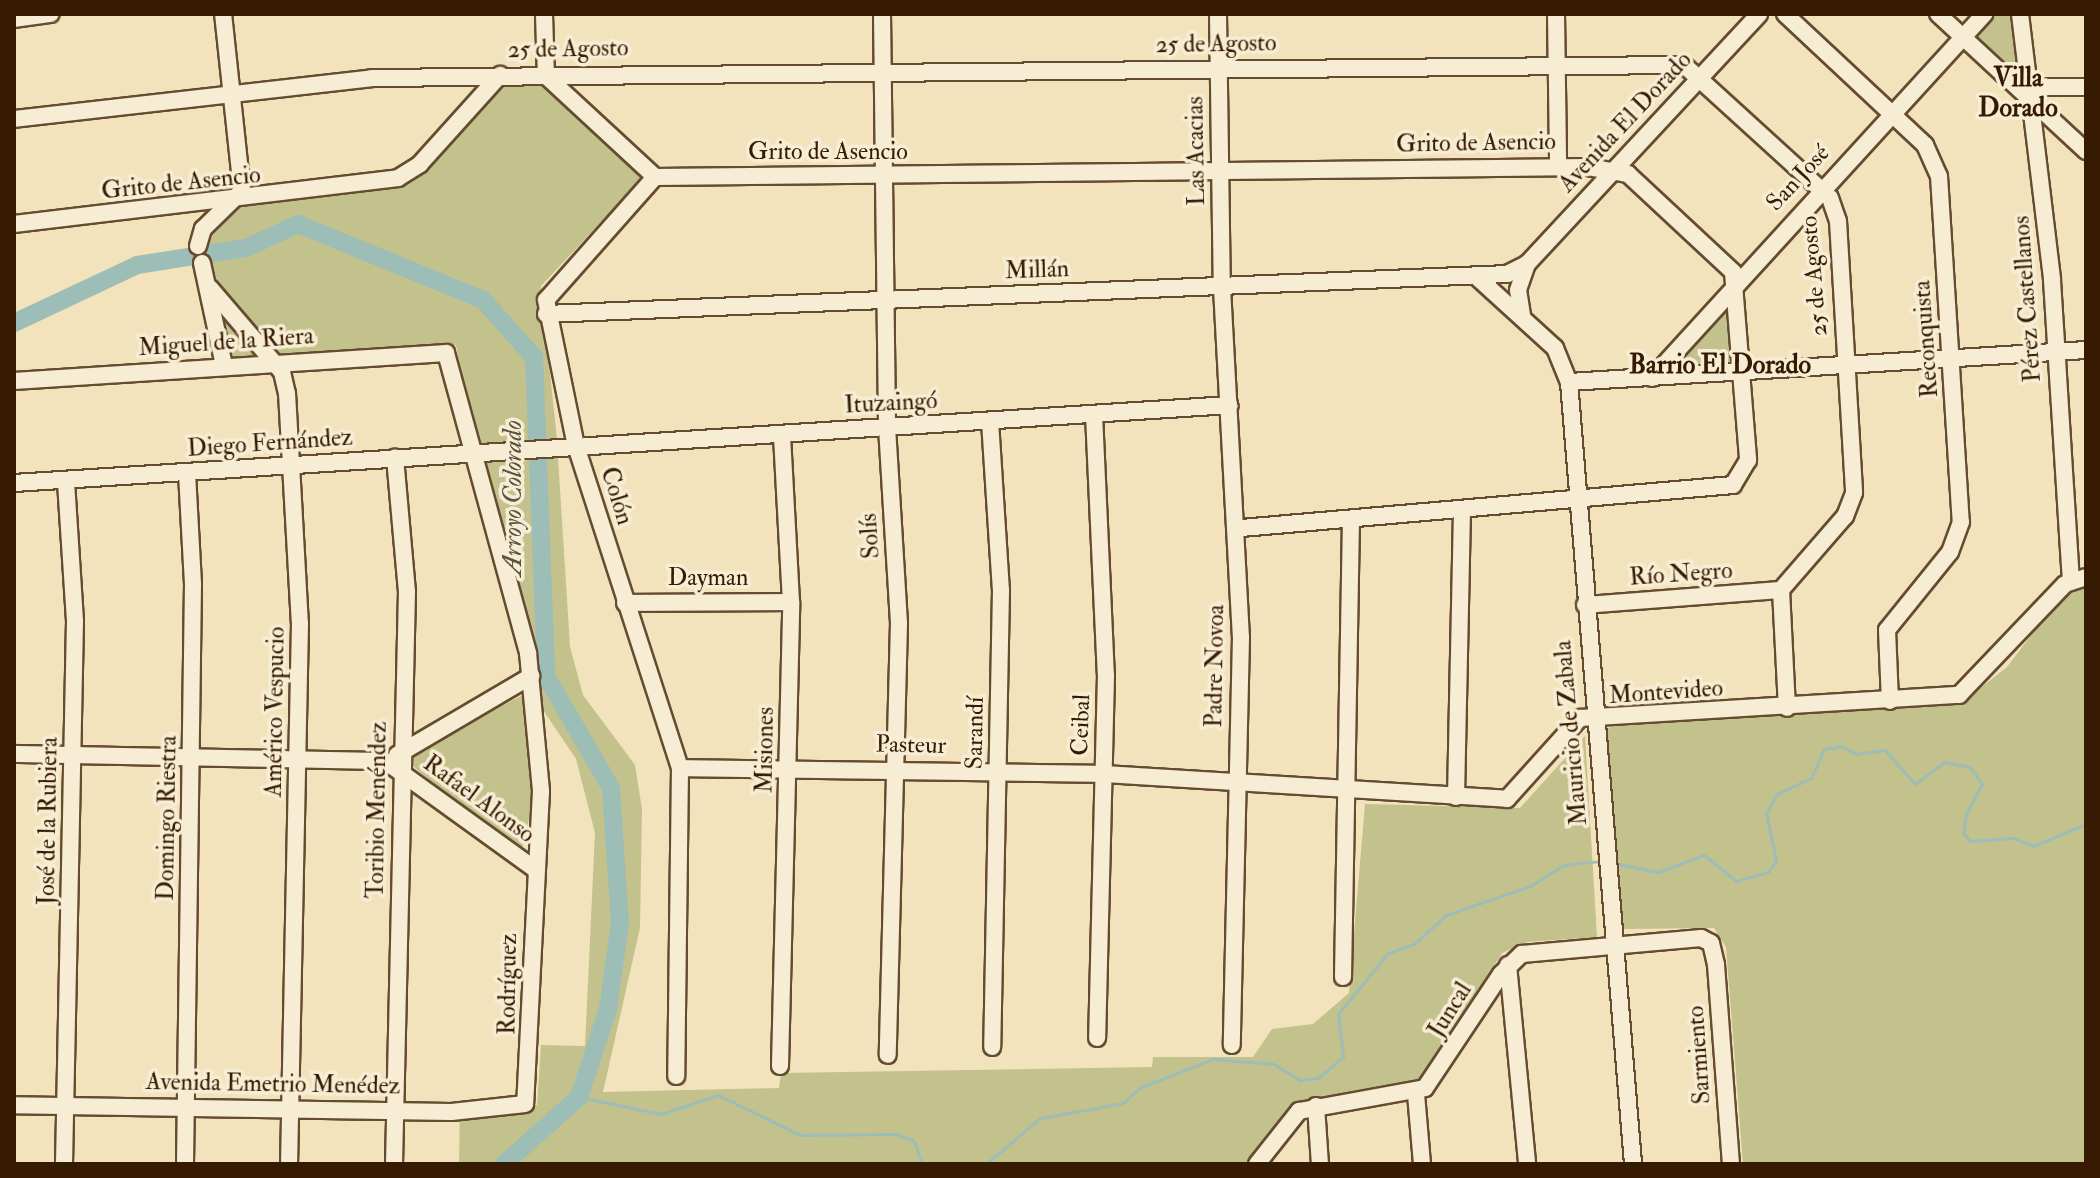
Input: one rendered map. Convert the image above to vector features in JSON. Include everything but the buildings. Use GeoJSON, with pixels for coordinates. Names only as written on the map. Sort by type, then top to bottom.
{"type":"FeatureCollection","features":[{"type":"Feature","properties":{"kind":"street"},"geometry":{"type":"LineString","coordinates":[[14,19],[51,14]]}},
{"type":"Feature","properties":{"kind":"street"},"geometry":{"type":"LineString","coordinates":[[198,246],[203,229],[238,201],[244,176],[223,14]]}},
{"type":"Feature","properties":{"kind":"street"},"geometry":{"type":"LineString","coordinates":[[544,14],[546,76],[655,177],[552,285],[546,314]]}},
{"type":"Feature","properties":{"kind":"street","name":"Solís"},"geometry":{"type":"LineString","coordinates":[[882,14],[887,427],[899,623],[888,1055]]}},
{"type":"Feature","properties":{"kind":"street","name":"Las Acacias"},"geometry":{"type":"LineString","coordinates":[[1218,14],[1222,288]]}},
{"type":"Feature","properties":{"kind":"street"},"geometry":{"type":"LineString","coordinates":[[1556,14],[1558,165]]}},
{"type":"Feature","properties":{"kind":"street","name":"Avenida El Dorado"},"geometry":{"type":"LineString","coordinates":[[1527,264],[1759,14]]}},
{"type":"Feature","properties":{"kind":"street","name":"Reconquista"},"geometry":{"type":"LineString","coordinates":[[1785,14],[1892,112],[1938,168],[1961,522],[1950,552],[1887,630],[1890,701]]}},
{"type":"Feature","properties":{"kind":"street"},"geometry":{"type":"LineString","coordinates":[[1938,14],[2034,96],[2086,151]]}},
{"type":"Feature","properties":{"kind":"street","name":"San José"},"geometry":{"type":"LineString","coordinates":[[1652,378],[1736,280],[1984,14]]}},
{"type":"Feature","properties":{"kind":"street","name":"Pérez Castellanos"},"geometry":{"type":"LineString","coordinates":[[2020,14],[2034,96],[2078,579]]}},
{"type":"Feature","properties":{"kind":"street","name":"25 de Agosto"},"geometry":{"type":"LineString","coordinates":[[14,119],[372,78],[1675,63],[1699,77],[1820,189],[1838,221],[1853,499],[1781,590]]}},
{"type":"Feature","properties":{"kind":"street","name":"Grito de Asencio"},"geometry":{"type":"LineString","coordinates":[[14,224],[238,201],[398,178],[420,164],[500,75]]}},
{"type":"Feature","properties":{"kind":"street"},"geometry":{"type":"LineString","coordinates":[[2034,96],[2086,87]]}},
{"type":"Feature","properties":{"kind":"street","name":"Grito de Asencio"},"geometry":{"type":"LineString","coordinates":[[655,177],[1558,165],[1613,169]]}},
{"type":"Feature","properties":{"kind":"street"},"geometry":{"type":"LineString","coordinates":[[1238,528],[1578,501],[1733,485],[1748,460],[1736,280],[1628,174],[1613,169]]}},
{"type":"Feature","properties":{"kind":"street","name":"Américo Vespucio"},"geometry":{"type":"LineString","coordinates":[[202,263],[210,288],[224,366]]}},
{"type":"Feature","properties":{"kind":"street"},"geometry":{"type":"LineString","coordinates":[[1507,292],[1527,264]]}},
{"type":"Feature","properties":{"kind":"street","name":"Millán"},"geometry":{"type":"LineString","coordinates":[[546,314],[1477,278],[1507,274],[1527,264]]}},
{"type":"Feature","properties":{"kind":"street"},"geometry":{"type":"LineString","coordinates":[[1507,274],[1507,292]]}},
{"type":"Feature","properties":{"kind":"street","name":"Mauricio de Zabala"},"geometry":{"type":"LineString","coordinates":[[1477,278],[1507,292],[1522,315],[1561,356],[1569,382],[1593,720],[1633,1164]]}},
{"type":"Feature","properties":{"kind":"street","name":"Américo Vespucio"},"geometry":{"type":"LineString","coordinates":[[210,288],[273,362],[287,393],[292,465],[299,758],[289,1164]]}},
{"type":"Feature","properties":{"kind":"street","name":"Padre Novoa"},"geometry":{"type":"LineString","coordinates":[[1222,288],[1238,528],[1232,1045]]}},
{"type":"Feature","properties":{"kind":"street","name":"Colón"},"geometry":{"type":"LineString","coordinates":[[546,314],[576,446],[680,768],[676,1076]]}},
{"type":"Feature","properties":{"kind":"street"},"geometry":{"type":"LineString","coordinates":[[1569,382],[2086,350]]}},
{"type":"Feature","properties":{"kind":"street","name":"Miguel de la Riera"},"geometry":{"type":"LineString","coordinates":[[14,381],[441,353]]}},
{"type":"Feature","properties":{"kind":"street","name":"Rodríguez"},"geometry":{"type":"LineString","coordinates":[[441,353],[451,360],[468,452],[531,676],[541,791],[535,869],[528,1100]]}},
{"type":"Feature","properties":{"kind":"street","name":"Ituzaingó"},"geometry":{"type":"LineString","coordinates":[[529,450],[1229,405]]}},
{"type":"Feature","properties":{"kind":"street","name":"Ceibal"},"geometry":{"type":"LineString","coordinates":[[1094,414],[1106,621],[1097,1038]]}},
{"type":"Feature","properties":{"kind":"street","name":"Sarandí"},"geometry":{"type":"LineString","coordinates":[[990,421],[1001,590],[992,1047]]}},
{"type":"Feature","properties":{"kind":"street","name":"Misiones"},"geometry":{"type":"LineString","coordinates":[[780,1066],[791,602],[782,434]]}},
{"type":"Feature","properties":{"kind":"street","name":"Diego Fernández"},"geometry":{"type":"LineString","coordinates":[[14,483],[529,450]]}},
{"type":"Feature","properties":{"kind":"street","name":"Toribio Menéndez"},"geometry":{"type":"LineString","coordinates":[[394,1164],[407,592],[395,458]]}},
{"type":"Feature","properties":{"kind":"street","name":"Domingo Riestra"},"geometry":{"type":"LineString","coordinates":[[185,1164],[192,757],[187,473]]}},
{"type":"Feature","properties":{"kind":"street","name":"José de la Rubiera"},"geometry":{"type":"LineString","coordinates":[[64,1164],[74,755],[66,480]]}},
{"type":"Feature","properties":{"kind":"street"},"geometry":{"type":"LineString","coordinates":[[1456,797],[1462,511]]}},
{"type":"Feature","properties":{"kind":"street"},"geometry":{"type":"LineString","coordinates":[[1343,977],[1351,519]]}},
{"type":"Feature","properties":{"kind":"street","name":"Montevideo"},"geometry":{"type":"LineString","coordinates":[[1236,780],[1348,793],[1507,799],[1575,719],[1890,701],[1967,691],[2078,579]]}},
{"type":"Feature","properties":{"kind":"street"},"geometry":{"type":"LineString","coordinates":[[1781,590],[1787,708]]}},
{"type":"Feature","properties":{"kind":"street","name":"Río Negro"},"geometry":{"type":"LineString","coordinates":[[1585,605],[1781,590]]}},
{"type":"Feature","properties":{"kind":"street","name":"Dayman"},"geometry":{"type":"LineString","coordinates":[[625,603],[791,602]]}},
{"type":"Feature","properties":{"kind":"street"},"geometry":{"type":"LineString","coordinates":[[385,761],[531,676]]}},
{"type":"Feature","properties":{"kind":"street","name":"Rafael Alonso"},"geometry":{"type":"LineString","coordinates":[[14,754],[385,761],[535,869]]}},
{"type":"Feature","properties":{"kind":"street","name":"Pasteur"},"geometry":{"type":"LineString","coordinates":[[680,768],[893,769],[1236,780]]}},
{"type":"Feature","properties":{"kind":"street","name":"Sarmiento"},"geometry":{"type":"LineString","coordinates":[[1613,945],[1711,943],[1731,1164]]}},
{"type":"Feature","properties":{"kind":"street"},"geometry":{"type":"LineString","coordinates":[[1527,1164],[1508,965],[1522,954],[1613,945]]}},
{"type":"Feature","properties":{"kind":"street","name":"Juncal"},"geometry":{"type":"LineString","coordinates":[[1416,1094],[1436,1077],[1508,965]]}},
{"type":"Feature","properties":{"kind":"street"},"geometry":{"type":"LineString","coordinates":[[1257,1164],[1285,1123],[1316,1106],[1416,1094],[1422,1164]]}},
{"type":"Feature","properties":{"kind":"street","name":"Avenida Emetrio Menédez"},"geometry":{"type":"LineString","coordinates":[[14,1105],[451,1112],[528,1100]]}},
{"type":"Feature","properties":{"kind":"street"},"geometry":{"type":"LineString","coordinates":[[1316,1106],[1320,1164]]}},
{"type":"Feature","properties":{"kind":"street"},"geometry":{"type":"LineString","coordinates":[[1725,1164],[1731,1164]]}},
{"type":"Feature","properties":{"kind":"shaded area"},"geometry":{"type":"Polygon","coordinates":[[[1992,14],[2014,14],[2024,86],[1974,38],[1992,14]]]}},
{"type":"Feature","properties":{"kind":"shaded area"},"geometry":{"type":"Polygon","coordinates":[[[513,82],[546,83],[644,176],[541,286],[557,440],[473,444],[456,345],[282,357],[210,274],[205,242],[242,205],[402,182],[498,87],[513,82]]]}},
{"type":"Feature","properties":{"kind":"shaded area"},"geometry":{"type":"Polygon","coordinates":[[[1728,302],[1732,365],[1670,369],[1728,302]]]}},
{"type":"Feature","properties":{"kind":"shaded area"},"geometry":{"type":"Polygon","coordinates":[[[223,315],[259,357],[230,358],[223,315]]]}},
{"type":"Feature","properties":{"kind":"shaded area"},"geometry":{"type":"Polygon","coordinates":[[[558,457],[570,647],[583,695],[635,765],[642,809],[640,928],[603,1092],[779,1088],[781,1073],[1152,1067],[1153,1057],[1253,1057],[1272,1029],[1313,1024],[1349,993],[1365,804],[1520,808],[1585,736],[1597,937],[1527,942],[1502,953],[1419,1081],[1292,1103],[1248,1164],[459,1164],[460,1103],[537,1105],[541,1045],[585,1046],[595,833],[576,759],[539,704],[478,462],[558,457]]]}},
{"type":"Feature","properties":{"kind":"shaded area"},"geometry":{"type":"Polygon","coordinates":[[[2086,584],[2086,1164],[1743,1164],[1726,947],[1714,928],[1624,929],[1603,733],[1613,725],[1960,704],[2007,667],[2065,591],[2086,584]]]}},
{"type":"Feature","properties":{"kind":"shaded area"},"geometry":{"type":"Polygon","coordinates":[[[523,695],[535,791],[521,855],[409,763],[412,751],[523,695]]]}},
{"type":"Feature","properties":{"kind":"waterway","name":"Arroyo Colorado"},"geometry":{"type":"LineString","coordinates":[[14,323],[137,265],[246,248],[298,224],[483,300],[534,357],[546,676],[611,788],[620,923],[608,1009],[579,1097],[504,1164]]}},
{"type":"Feature","properties":{"kind":"waterway"},"geometry":{"type":"LineString","coordinates":[[1613,863],[1658,872],[1704,855],[1736,881],[1768,872],[1776,860],[1766,813],[1777,794],[1811,778],[1824,749],[1842,746],[1856,754],[1885,750],[1915,784],[1944,762],[1970,767],[1982,784],[1966,814],[1963,833],[1970,841],[2014,838],[2033,846],[2086,824]]}},
{"type":"Feature","properties":{"kind":"waterway"},"geometry":{"type":"LineString","coordinates":[[986,1164],[1040,1118],[1123,1103],[1141,1087],[1213,1059],[1274,1064],[1300,1080],[1318,1078],[1343,1057],[1338,1014],[1388,953],[1414,944],[1446,915],[1530,886],[1563,865],[1600,861]]}},
{"type":"Feature","properties":{"kind":"waterway"},"geometry":{"type":"LineString","coordinates":[[579,1097],[661,1114],[718,1095],[800,1135],[895,1134],[914,1141],[922,1164]]}},
{"type":"Feature","properties":{"kind":"district","name":"Villa Dorado"},"geometry":{"type":"Point","coordinates":[2018,94]}},
{"type":"Feature","properties":{"kind":"district","name":"Barrio El Dorado"},"geometry":{"type":"Point","coordinates":[1720,366]}}]}
